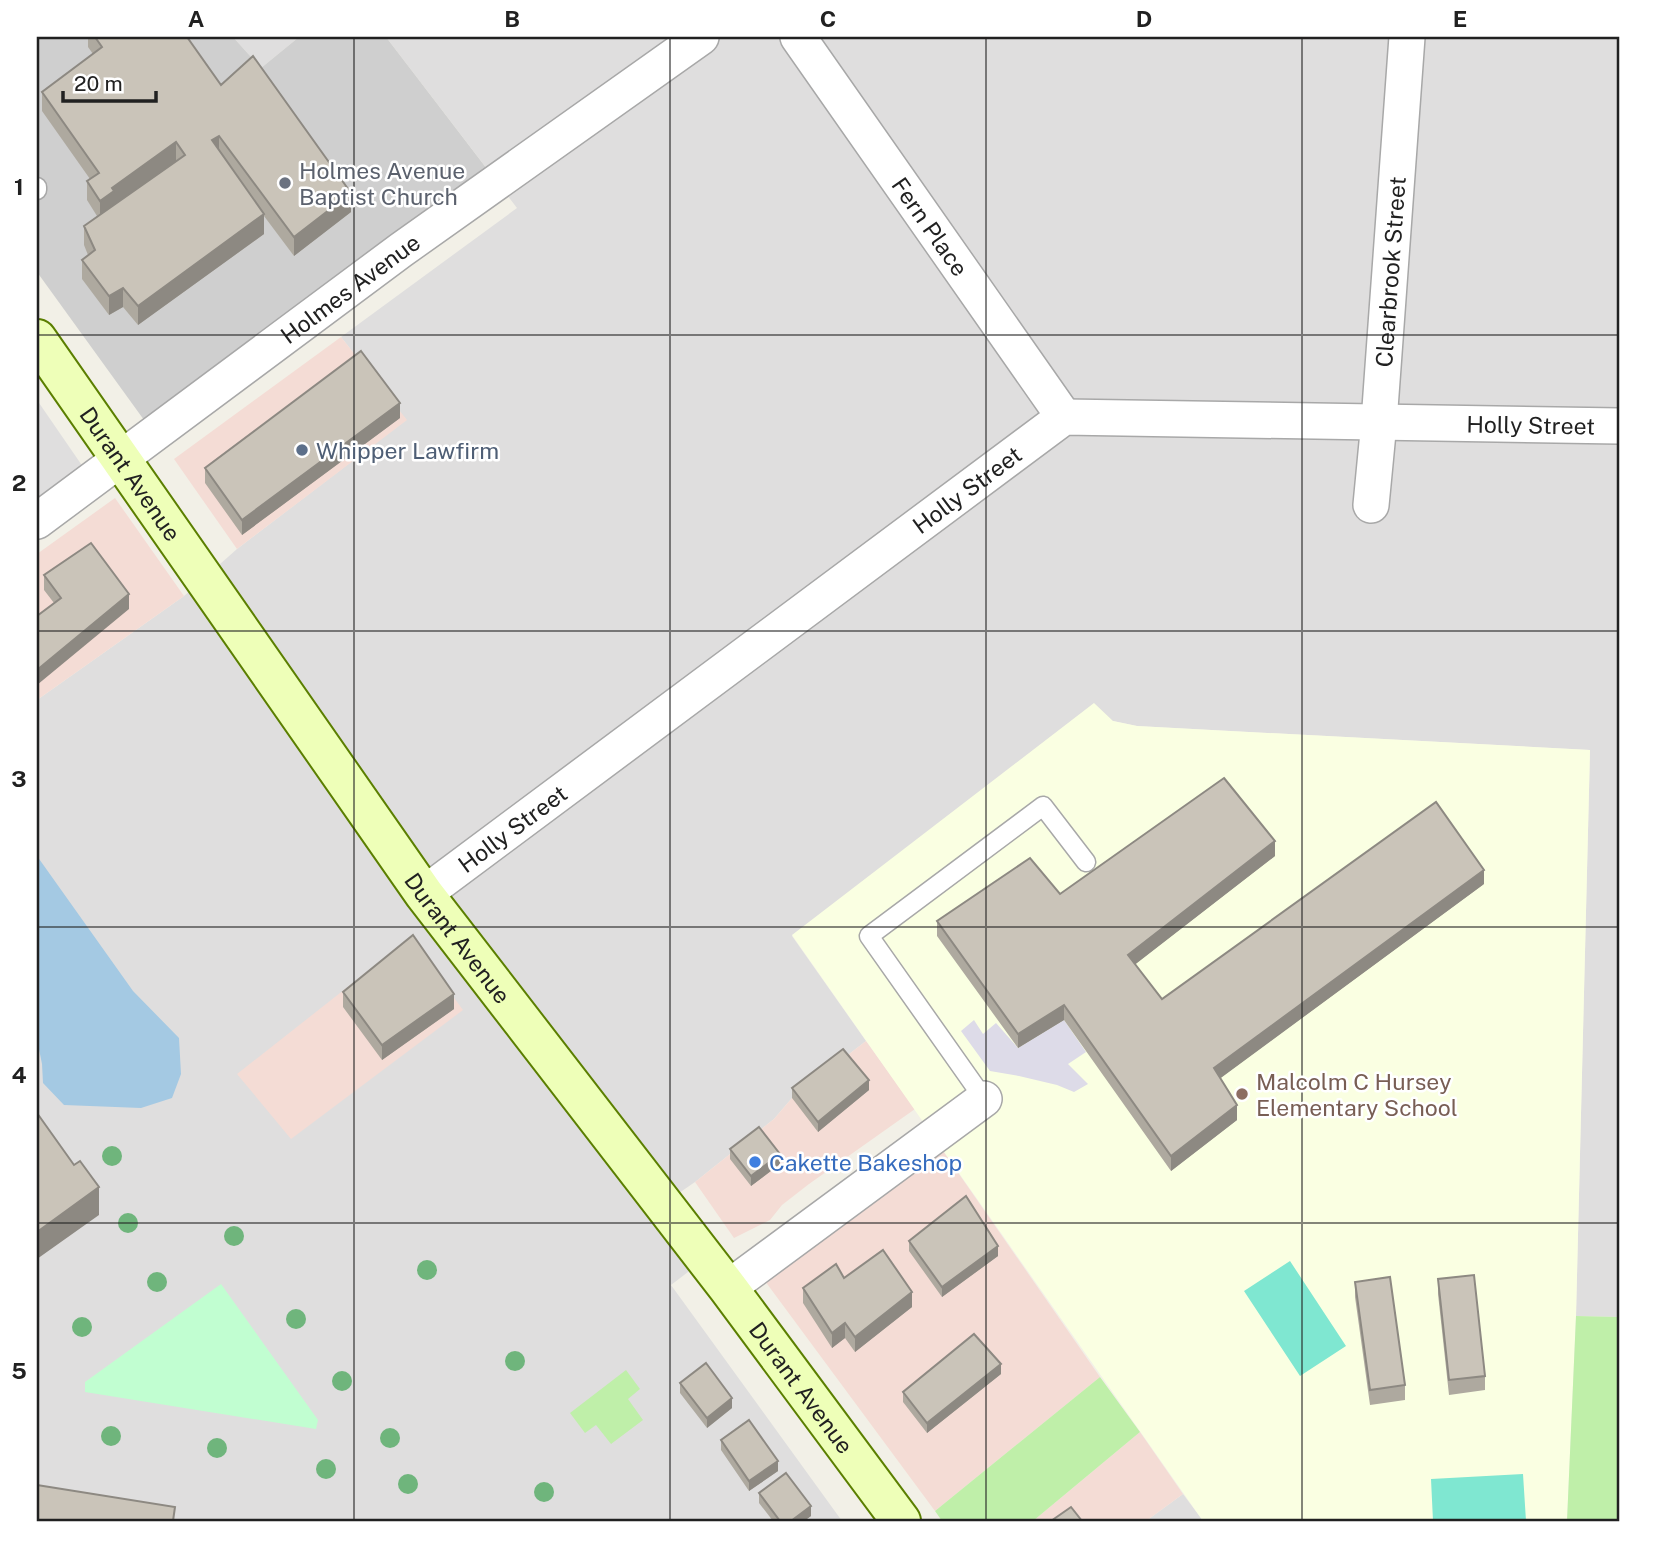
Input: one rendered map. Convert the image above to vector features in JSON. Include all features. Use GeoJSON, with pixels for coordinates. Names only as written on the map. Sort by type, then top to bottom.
{"type":"FeatureCollection","features":[{"type":"Feature","properties":{"kind":"street","name":"Holmes Avenue"},"geometry":{"type":"LineString","coordinates":[[37,521],[411,243],[701,37]]}},
{"type":"Feature","properties":{"kind":"street","name":"Fern Place"},"geometry":{"type":"LineString","coordinates":[[798,37],[1064,417]]}},
{"type":"Feature","properties":{"kind":"street","name":"Clearbrook Street"},"geometry":{"type":"LineString","coordinates":[[1371,505],[1407,37]]}},
{"type":"Feature","properties":{"kind":"street","name":"Durant Avenue"},"geometry":{"type":"LineString","coordinates":[[37,339],[424,894],[728,1288],[901,1521]]}},
{"type":"Feature","properties":{"kind":"street","name":"Holly Street"},"geometry":{"type":"LineString","coordinates":[[424,894],[1064,417],[1619,426]]}},
{"type":"Feature","properties":{"kind":"street"},"geometry":{"type":"LineString","coordinates":[[728,1288],[984,1099]]}},
{"type":"Feature","properties":{"kind":"lane"},"geometry":{"type":"LineString","coordinates":[[984,1099],[869,936],[1043,806],[1086,862]]}},
{"type":"Feature","properties":{"kind":"shaded area"},"geometry":{"type":"Polygon","coordinates":[[[37,37],[233,37],[261,68],[299,37],[386,37],[497,182],[144,420],[37,272],[37,37]]]}},
{"type":"Feature","properties":{"kind":"shaded area"},"geometry":{"type":"Polygon","coordinates":[[[233,37],[299,37],[261,68],[233,37]]]}},
{"type":"Feature","properties":{"kind":"shaded area"},"geometry":{"type":"Polygon","coordinates":[[[386,37],[1619,37],[1619,1317],[1576,1316],[1590,750],[1137,726],[1113,721],[792,936],[866,1041],[792,1098],[774,1119],[663,1204],[705,1259],[671,1285],[842,1521],[37,1521],[37,700],[184,596],[237,549],[406,420],[341,337],[517,208],[386,37]]]}},
{"type":"Feature","properties":{"kind":"shaded area"},"geometry":{"type":"Polygon","coordinates":[[[341,337],[407,420],[237,549],[174,459],[341,337]]]}},
{"type":"Feature","properties":{"kind":"shaded area"},"geometry":{"type":"Polygon","coordinates":[[[37,400],[92,480],[37,521],[37,400]]]}},
{"type":"Feature","properties":{"kind":"shaded area"},"geometry":{"type":"Polygon","coordinates":[[[115,498],[184,596],[37,700],[37,554],[115,498]]]}},
{"type":"Feature","properties":{"kind":"shaded area","name":"Malcolm C Hursey Elementary School"},"geometry":{"type":"Polygon","coordinates":[[[1094,703],[1113,721],[1137,726],[1590,750],[1576,1316],[1567,1521],[1203,1521],[792,935],[1094,703]]]}},
{"type":"Feature","properties":{"kind":"shaded area"},"geometry":{"type":"Polygon","coordinates":[[[37,856],[133,991],[179,1038],[181,1074],[172,1098],[141,1108],[64,1105],[43,1083],[37,1039],[37,856]]]}},
{"type":"Feature","properties":{"kind":"shaded area"},"geometry":{"type":"Polygon","coordinates":[[[410,938],[463,1010],[291,1139],[237,1074],[410,938]]]}},
{"type":"Feature","properties":{"kind":"shaded area"},"geometry":{"type":"Polygon","coordinates":[[[974,1020],[983,1034],[996,1023],[1018,1048],[1064,1020],[1086,1052],[1068,1064],[1088,1084],[1074,1092],[1057,1085],[990,1071],[961,1031],[974,1020]]]}},
{"type":"Feature","properties":{"kind":"shaded area"},"geometry":{"type":"Polygon","coordinates":[[[866,1041],[915,1109],[809,1184],[782,1205],[770,1220],[734,1238],[695,1182],[774,1119],[792,1098],[866,1041]]]}},
{"type":"Feature","properties":{"kind":"shaded area"},"geometry":{"type":"Polygon","coordinates":[[[941,1148],[1100,1377],[935,1511],[762,1277],[941,1148]]]}},
{"type":"Feature","properties":{"kind":"shaded area"},"geometry":{"type":"Polygon","coordinates":[[[1290,1261],[1346,1346],[1300,1376],[1244,1291],[1290,1261]]]}},
{"type":"Feature","properties":{"kind":"shaded area"},"geometry":{"type":"Polygon","coordinates":[[[1140,1432],[1183,1494],[1146,1521],[1033,1521],[1140,1432]]]}},
{"type":"Feature","properties":{"kind":"shaded area"},"geometry":{"type":"Polygon","coordinates":[[[1523,1474],[1526,1521],[1433,1521],[1431,1479],[1523,1474]]]}},
{"type":"Feature","properties":{"kind":"shaded area"},"geometry":{"type":"Polygon","coordinates":[[[1183,1494],[1203,1521],[1146,1521],[1183,1494]]]}},
{"type":"Feature","properties":{"kind":"green space"},"geometry":{"type":"Polygon","coordinates":[[[221,1284],[318,1420],[316,1429],[85,1392],[85,1382],[221,1284]]]}},
{"type":"Feature","properties":{"kind":"green space"},"geometry":{"type":"Polygon","coordinates":[[[1576,1316],[1619,1317],[1619,1521],[1567,1521],[1576,1316]]]}},
{"type":"Feature","properties":{"kind":"green space"},"geometry":{"type":"Polygon","coordinates":[[[626,1370],[640,1389],[628,1399],[643,1420],[611,1444],[596,1425],[585,1433],[570,1413],[626,1370]]]}},
{"type":"Feature","properties":{"kind":"green space"},"geometry":{"type":"Polygon","coordinates":[[[1100,1377],[1140,1432],[1033,1521],[942,1521],[935,1511],[1100,1377]]]}},
{"type":"Feature","properties":{"kind":"building","name":"Holmes Avenue Baptist Church"},"geometry":{"type":"Polygon","coordinates":[[[95,37],[187,37],[221,85],[253,56],[351,193],[294,237],[219,136],[212,140],[264,214],[138,306],[123,288],[109,296],[82,260],[95,250],[84,226],[185,155],[176,142],[112,188],[114,191],[100,201],[87,181],[99,173],[42,92],[102,47],[95,37]]]}},
{"type":"Feature","properties":{"kind":"building","name":"Whipper Lawfirm"},"geometry":{"type":"Polygon","coordinates":[[[361,351],[400,403],[242,520],[205,468],[361,351]]]}},
{"type":"Feature","properties":{"kind":"building"},"geometry":{"type":"Polygon","coordinates":[[[91,543],[129,594],[37,670],[37,616],[61,598],[44,575],[91,543]]]}},
{"type":"Feature","properties":{"kind":"building","name":"Malcolm C Hursey Elementary School"},"geometry":{"type":"Polygon","coordinates":[[[1224,778],[1275,841],[1128,955],[1162,999],[1436,802],[1484,870],[1214,1068],[1237,1105],[1171,1156],[1064,1005],[1018,1034],[937,921],[1030,858],[1060,894],[1224,778]]]}},
{"type":"Feature","properties":{"kind":"building"},"geometry":{"type":"Polygon","coordinates":[[[413,935],[454,994],[382,1045],[343,992],[413,935]]]}},
{"type":"Feature","properties":{"kind":"building"},"geometry":{"type":"Polygon","coordinates":[[[843,1049],[869,1080],[818,1122],[792,1088],[843,1049]]]}},
{"type":"Feature","properties":{"kind":"building"},"geometry":{"type":"Polygon","coordinates":[[[37,1113],[74,1165],[80,1161],[99,1187],[37,1232],[37,1113]]]}},
{"type":"Feature","properties":{"kind":"building","name":"Cakette Bakeshop"},"geometry":{"type":"Polygon","coordinates":[[[759,1127],[780,1154],[751,1176],[730,1149],[759,1127]]]}},
{"type":"Feature","properties":{"kind":"building"},"geometry":{"type":"Polygon","coordinates":[[[966,1196],[998,1246],[942,1287],[909,1241],[966,1196]]]}},
{"type":"Feature","properties":{"kind":"building"},"geometry":{"type":"Polygon","coordinates":[[[883,1250],[912,1292],[855,1337],[845,1323],[832,1333],[803,1288],[836,1264],[844,1278],[883,1250]]]}},
{"type":"Feature","properties":{"kind":"building"},"geometry":{"type":"Polygon","coordinates":[[[1474,1275],[1485,1376],[1449,1380],[1438,1279],[1474,1275]]]}},
{"type":"Feature","properties":{"kind":"building"},"geometry":{"type":"Polygon","coordinates":[[[1390,1277],[1405,1385],[1370,1390],[1355,1282],[1390,1277]]]}},
{"type":"Feature","properties":{"kind":"building"},"geometry":{"type":"Polygon","coordinates":[[[974,1334],[1001,1364],[927,1423],[903,1392],[974,1334]]]}},
{"type":"Feature","properties":{"kind":"building"},"geometry":{"type":"Polygon","coordinates":[[[706,1363],[732,1398],[707,1418],[680,1383],[706,1363]]]}},
{"type":"Feature","properties":{"kind":"building"},"geometry":{"type":"Polygon","coordinates":[[[749,1420],[778,1461],[749,1481],[721,1440],[749,1420]]]}},
{"type":"Feature","properties":{"kind":"building"},"geometry":{"type":"Polygon","coordinates":[[[786,1473],[811,1506],[791,1521],[780,1521],[759,1493],[786,1473]]]}},
{"type":"Feature","properties":{"kind":"building"},"geometry":{"type":"Polygon","coordinates":[[[37,1485],[175,1507],[173,1521],[37,1521],[37,1485]]]}},
{"type":"Feature","properties":{"kind":"building"},"geometry":{"type":"Polygon","coordinates":[[[1071,1507],[1082,1521],[1051,1521],[1071,1507]]]}},
{"type":"Feature","properties":{"kind":"place","name":"Holmes Avenue Baptist Church"},"geometry":{"type":"Point","coordinates":[285,183]}},
{"type":"Feature","properties":{"kind":"place","name":"Whipper Lawfirm"},"geometry":{"type":"Point","coordinates":[302,450]}},
{"type":"Feature","properties":{"kind":"place","name":"Malcolm C Hursey Elementary School"},"geometry":{"type":"Point","coordinates":[1242,1094]}},
{"type":"Feature","properties":{"kind":"place","name":"Cakette Bakeshop"},"geometry":{"type":"Point","coordinates":[755,1162]}}]}
